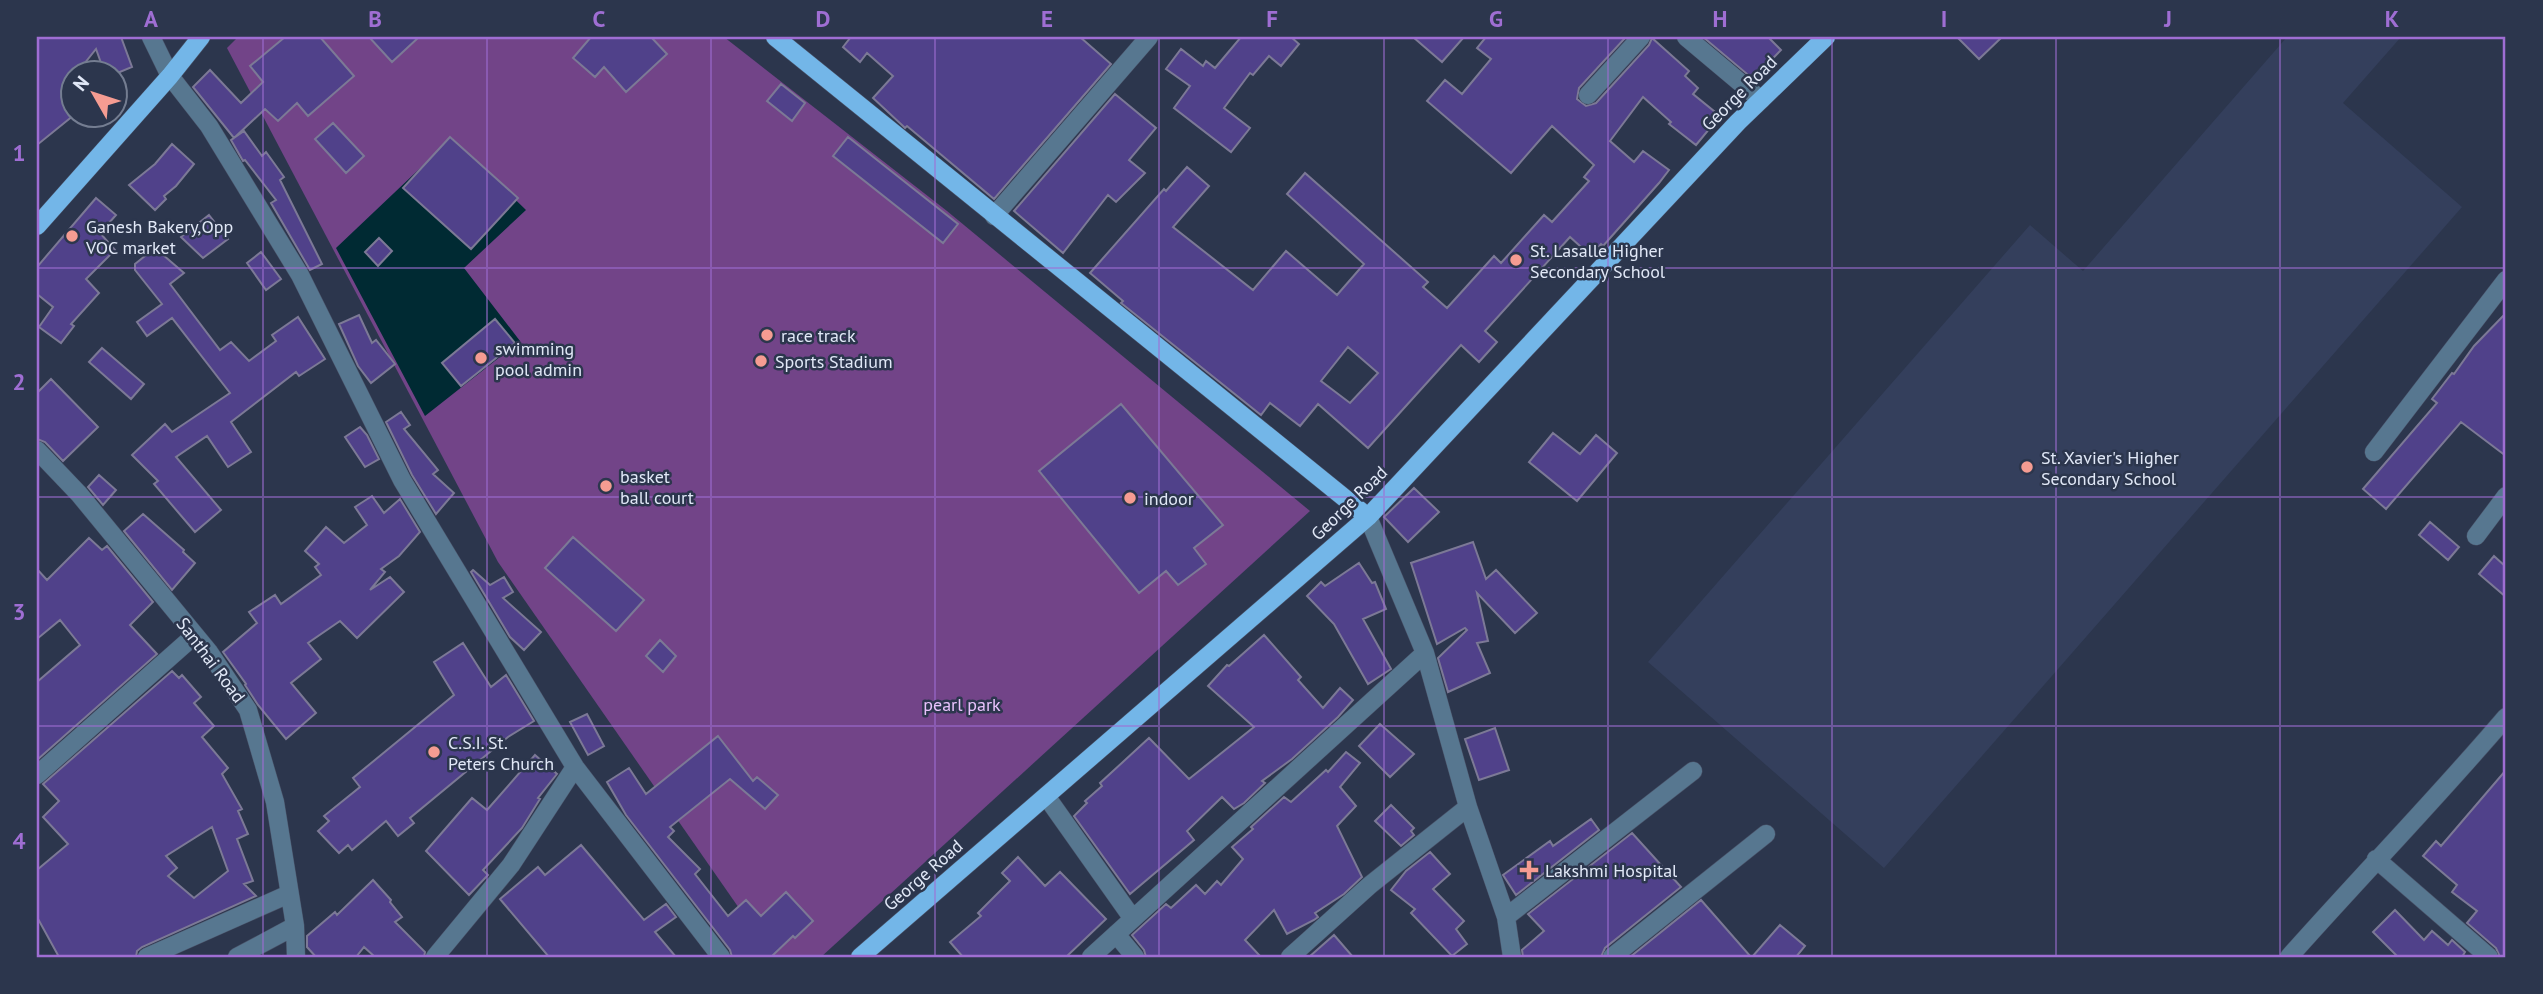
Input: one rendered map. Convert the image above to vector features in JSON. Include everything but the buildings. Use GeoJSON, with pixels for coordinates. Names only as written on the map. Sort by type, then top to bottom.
{"type":"FeatureCollection","features":[{"type":"Feature","properties":{"kind":"main road"},"geometry":{"type":"LineString","coordinates":[[37,226],[170,76],[201,37]]}},
{"type":"Feature","properties":{"kind":"main road"},"geometry":{"type":"LineString","coordinates":[[775,37],[1368,517]]}},
{"type":"Feature","properties":{"kind":"main road","name":"George Road"},"geometry":{"type":"LineString","coordinates":[[860,957],[1368,517],[1728,132],[1826,37]]}},
{"type":"Feature","properties":{"kind":"street"},"geometry":{"type":"LineString","coordinates":[[151,37],[170,76],[209,125],[300,275],[402,480],[575,767],[721,957]]}},
{"type":"Feature","properties":{"kind":"street"},"geometry":{"type":"LineString","coordinates":[[994,216],[1149,37]]}},
{"type":"Feature","properties":{"kind":"street"},"geometry":{"type":"LineString","coordinates":[[1588,95],[1641,37]]}},
{"type":"Feature","properties":{"kind":"street"},"geometry":{"type":"LineString","coordinates":[[1686,37],[1761,100]]}},
{"type":"Feature","properties":{"kind":"street"},"geometry":{"type":"LineString","coordinates":[[2374,452],[2506,280]]}},
{"type":"Feature","properties":{"kind":"street","name":"Santhai Road"},"geometry":{"type":"LineString","coordinates":[[37,450],[79,494],[195,635],[248,710],[275,802],[295,926],[296,957]]}},
{"type":"Feature","properties":{"kind":"street"},"geometry":{"type":"LineString","coordinates":[[2476,536],[2506,496]]}},
{"type":"Feature","properties":{"kind":"street"},"geometry":{"type":"LineString","coordinates":[[1368,517],[1425,653],[1468,807],[1506,917],[1512,957]]}},
{"type":"Feature","properties":{"kind":"street"},"geometry":{"type":"LineString","coordinates":[[37,775],[195,635]]}},
{"type":"Feature","properties":{"kind":"street"},"geometry":{"type":"LineString","coordinates":[[1091,957],[1425,653]]}},
{"type":"Feature","properties":{"kind":"street"},"geometry":{"type":"LineString","coordinates":[[2289,957],[2376,859],[2437,797],[2506,717]]}},
{"type":"Feature","properties":{"kind":"street"},"geometry":{"type":"LineString","coordinates":[[435,957],[510,865],[575,767]]}},
{"type":"Feature","properties":{"kind":"street"},"geometry":{"type":"LineString","coordinates":[[1506,917],[1693,771]]}},
{"type":"Feature","properties":{"kind":"street"},"geometry":{"type":"LineString","coordinates":[[1046,796],[1133,919]]}},
{"type":"Feature","properties":{"kind":"street"},"geometry":{"type":"LineString","coordinates":[[1290,957],[1328,926],[1370,885],[1468,807]]}},
{"type":"Feature","properties":{"kind":"street"},"geometry":{"type":"LineString","coordinates":[[1612,957],[1766,834]]}},
{"type":"Feature","properties":{"kind":"street"},"geometry":{"type":"LineString","coordinates":[[2376,859],[2489,957]]}},
{"type":"Feature","properties":{"kind":"street"},"geometry":{"type":"LineString","coordinates":[[147,957],[289,894]]}},
{"type":"Feature","properties":{"kind":"street"},"geometry":{"type":"LineString","coordinates":[[237,957],[295,926]]}},
{"type":"Feature","properties":{"kind":"street"},"geometry":{"type":"LineString","coordinates":[[1116,934],[1135,957]]}},
{"type":"Feature","properties":{"kind":"shaded area","name":"St. Xavier's Higher Secondary School"},"geometry":{"type":"Polygon","coordinates":[[[2287,37],[2401,37],[2343,103],[2462,207],[1884,868],[1648,662],[2030,225],[2083,271],[2287,37]]]}},
{"type":"Feature","properties":{"kind":"shaded area"},"geometry":{"type":"Polygon","coordinates":[[[452,138],[526,210],[464,268],[520,341],[425,416],[336,248],[452,138]]]}},
{"type":"Feature","properties":{"kind":"green space","name":"Sports Stadium"},"geometry":{"type":"Polygon","coordinates":[[[238,37],[724,37],[947,211],[1310,511],[821,957],[773,957],[498,562],[227,48],[238,37]]]}},
{"type":"Feature","properties":{"kind":"place","name":"Ganesh Bakery,Opp VOC market"},"geometry":{"type":"Point","coordinates":[72,236]}},
{"type":"Feature","properties":{"kind":"place","name":"St. Lasalle Higher Secondary School"},"geometry":{"type":"Point","coordinates":[1516,260]}},
{"type":"Feature","properties":{"kind":"place","name":"race track"},"geometry":{"type":"Point","coordinates":[767,335]}},
{"type":"Feature","properties":{"kind":"place","name":"swimming pool admin"},"geometry":{"type":"Point","coordinates":[481,358]}},
{"type":"Feature","properties":{"kind":"place","name":"Sports Stadium"},"geometry":{"type":"Point","coordinates":[761,361]}},
{"type":"Feature","properties":{"kind":"place","name":"St. Xavier's Higher Secondary School"},"geometry":{"type":"Point","coordinates":[2027,467]}},
{"type":"Feature","properties":{"kind":"place","name":"basket ball court"},"geometry":{"type":"Point","coordinates":[606,486]}},
{"type":"Feature","properties":{"kind":"place","name":"indoor"},"geometry":{"type":"Point","coordinates":[1130,498]}},
{"type":"Feature","properties":{"kind":"place","name":"C.S.I. St. Peters Church"},"geometry":{"type":"Point","coordinates":[434,752]}},
{"type":"Feature","properties":{"kind":"place","name":"Lakshmi Hospital"},"geometry":{"type":"Point","coordinates":[1529,870]}},
{"type":"Feature","properties":{"kind":"park label","name":"pearl park"},"geometry":{"type":"Point","coordinates":[962,704]}}]}
